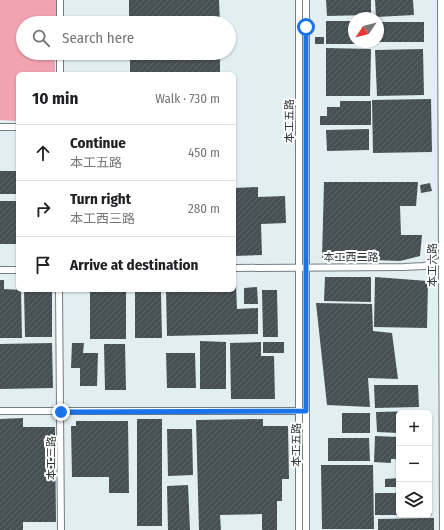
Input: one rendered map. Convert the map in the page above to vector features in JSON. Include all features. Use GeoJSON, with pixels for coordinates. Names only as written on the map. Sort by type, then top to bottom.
{"type":"FeatureCollection","features":[{"type":"Feature","properties":{"kind":"street"},"geometry":{"type":"LineString","coordinates":[[60,0],[60,16]]}},
{"type":"Feature","properties":{"kind":"street","name":"本工五路"},"geometry":{"type":"LineString","coordinates":[[299,0],[303,268]]}},
{"type":"Feature","properties":{"kind":"street","name":"本工五路"},"geometry":{"type":"LineString","coordinates":[[306,0],[303,268],[303,411],[306,530]]}},
{"type":"Feature","properties":{"kind":"street","name":"本工六路"},"geometry":{"type":"LineString","coordinates":[[441,0],[443,530]]}},
{"type":"Feature","properties":{"kind":"street"},"geometry":{"type":"LineString","coordinates":[[60,60],[60,72]]}},
{"type":"Feature","properties":{"kind":"street"},"geometry":{"type":"LineString","coordinates":[[0,127],[16,127]]}},
{"type":"Feature","properties":{"kind":"street","name":"本工西二路"},"geometry":{"type":"LineString","coordinates":[[236,268],[424,266],[443,261]]}},
{"type":"Feature","properties":{"kind":"street"},"geometry":{"type":"LineString","coordinates":[[0,270],[16,270]]}},
{"type":"Feature","properties":{"kind":"street","name":"本工三路"},"geometry":{"type":"LineString","coordinates":[[59,292],[61,530]]}},
{"type":"Feature","properties":{"kind":"street"},"geometry":{"type":"LineString","coordinates":[[0,411],[303,411]]}},
{"type":"Feature","properties":{"kind":"street","name":"本工五路"},"geometry":{"type":"LineString","coordinates":[[300,530],[303,411]]}},
{"type":"Feature","properties":{"kind":"shaded area"},"geometry":{"type":"Polygon","coordinates":[[[0,0],[56,0],[56,16],[16,16],[16,60],[55,60],[55,72],[16,72],[16,121],[0,120],[0,0]]]}},
{"type":"Feature","properties":{"kind":"building"},"geometry":{"type":"Polygon","coordinates":[[[129,0],[219,0],[220,16],[129,16],[129,0]]]}},
{"type":"Feature","properties":{"kind":"building"},"geometry":{"type":"Polygon","coordinates":[[[326,0],[371,0],[371,12],[348,12],[348,16],[327,16],[326,0]]]}},
{"type":"Feature","properties":{"kind":"building"},"geometry":{"type":"Polygon","coordinates":[[[375,0],[413,0],[414,15],[384,17],[384,12],[376,12],[375,0]]]}},
{"type":"Feature","properties":{"kind":"building"},"geometry":{"type":"Polygon","coordinates":[[[326,21],[348,21],[348,44],[326,44],[326,21]]]}},
{"type":"Feature","properties":{"kind":"building"},"geometry":{"type":"Polygon","coordinates":[[[384,22],[424,22],[424,42],[384,42],[384,22]]]}},
{"type":"Feature","properties":{"kind":"building"},"geometry":{"type":"Polygon","coordinates":[[[315,37],[324,37],[324,44],[315,44],[315,37]]]}},
{"type":"Feature","properties":{"kind":"building"},"geometry":{"type":"Polygon","coordinates":[[[326,48],[371,49],[370,96],[326,96],[326,48]]]}},
{"type":"Feature","properties":{"kind":"building"},"geometry":{"type":"Polygon","coordinates":[[[423,49],[424,95],[377,96],[375,50],[423,49]]]}},
{"type":"Feature","properties":{"kind":"building"},"geometry":{"type":"Polygon","coordinates":[[[130,60],[220,60],[220,72],[130,72],[130,60]]]}},
{"type":"Feature","properties":{"kind":"building"},"geometry":{"type":"Polygon","coordinates":[[[431,99],[432,152],[373,153],[372,100],[431,99]]]}},
{"type":"Feature","properties":{"kind":"building"},"geometry":{"type":"Polygon","coordinates":[[[340,101],[371,101],[371,125],[320,125],[320,116],[327,116],[327,107],[340,107],[340,101]]]}},
{"type":"Feature","properties":{"kind":"building"},"geometry":{"type":"Polygon","coordinates":[[[369,129],[369,150],[327,151],[326,130],[369,129]]]}},
{"type":"Feature","properties":{"kind":"building"},"geometry":{"type":"Polygon","coordinates":[[[0,171],[16,171],[16,194],[0,194],[0,171]]]}},
{"type":"Feature","properties":{"kind":"building"},"geometry":{"type":"Polygon","coordinates":[[[324,182],[418,182],[416,206],[400,206],[401,235],[422,235],[420,256],[400,261],[322,258],[324,182]]]}},
{"type":"Feature","properties":{"kind":"building"},"geometry":{"type":"Polygon","coordinates":[[[430,183],[432,191],[421,193],[420,185],[430,183]]]}},
{"type":"Feature","properties":{"kind":"building"},"geometry":{"type":"Polygon","coordinates":[[[258,187],[258,197],[285,196],[286,223],[261,224],[262,255],[236,256],[236,188],[258,187]]]}},
{"type":"Feature","properties":{"kind":"building"},"geometry":{"type":"Polygon","coordinates":[[[0,201],[16,201],[16,244],[0,244],[0,201]]]}},
{"type":"Feature","properties":{"kind":"building"},"geometry":{"type":"Polygon","coordinates":[[[325,277],[371,277],[371,302],[324,301],[325,277]]]}},
{"type":"Feature","properties":{"kind":"building"},"geometry":{"type":"Polygon","coordinates":[[[375,277],[428,281],[427,328],[374,327],[375,277]]]}},
{"type":"Feature","properties":{"kind":"building"},"geometry":{"type":"Polygon","coordinates":[[[0,280],[4,280],[4,289],[16,290],[16,292],[21,292],[22,338],[0,338],[0,280]]]}},
{"type":"Feature","properties":{"kind":"building"},"geometry":{"type":"Polygon","coordinates":[[[236,284],[237,309],[258,308],[258,334],[167,336],[166,292],[236,292],[236,284]]]}},
{"type":"Feature","properties":{"kind":"building"},"geometry":{"type":"Polygon","coordinates":[[[257,287],[258,304],[244,304],[244,288],[257,287]]]}},
{"type":"Feature","properties":{"kind":"building"},"geometry":{"type":"Polygon","coordinates":[[[262,290],[277,290],[278,337],[263,337],[262,290]]]}},
{"type":"Feature","properties":{"kind":"building"},"geometry":{"type":"Polygon","coordinates":[[[24,292],[52,292],[52,337],[25,337],[24,292]]]}},
{"type":"Feature","properties":{"kind":"building"},"geometry":{"type":"Polygon","coordinates":[[[90,292],[126,292],[126,339],[90,339],[90,292]]]}},
{"type":"Feature","properties":{"kind":"building"},"geometry":{"type":"Polygon","coordinates":[[[135,292],[161,292],[162,338],[135,338],[135,292]]]}},
{"type":"Feature","properties":{"kind":"building"},"geometry":{"type":"Polygon","coordinates":[[[316,303],[372,304],[373,331],[392,333],[398,379],[368,378],[370,407],[327,405],[316,303]]]}},
{"type":"Feature","properties":{"kind":"building"},"geometry":{"type":"Polygon","coordinates":[[[200,341],[226,342],[226,389],[200,389],[200,341]]]}},
{"type":"Feature","properties":{"kind":"building"},"geometry":{"type":"Polygon","coordinates":[[[261,342],[261,356],[274,356],[275,399],[231,399],[230,343],[261,342]]]}},
{"type":"Feature","properties":{"kind":"building"},"geometry":{"type":"Polygon","coordinates":[[[263,342],[284,342],[284,353],[263,353],[263,342]]]}},
{"type":"Feature","properties":{"kind":"building"},"geometry":{"type":"Polygon","coordinates":[[[52,343],[53,388],[0,389],[0,344],[52,343]]]}},
{"type":"Feature","properties":{"kind":"building"},"geometry":{"type":"Polygon","coordinates":[[[72,343],[84,343],[83,353],[98,353],[97,386],[80,386],[80,368],[71,368],[72,343]]]}},
{"type":"Feature","properties":{"kind":"building"},"geometry":{"type":"Polygon","coordinates":[[[104,344],[125,344],[126,390],[105,390],[104,344]]]}},
{"type":"Feature","properties":{"kind":"building"},"geometry":{"type":"Polygon","coordinates":[[[166,353],[195,353],[196,388],[167,388],[166,353]]]}},
{"type":"Feature","properties":{"kind":"building"},"geometry":{"type":"Polygon","coordinates":[[[374,385],[418,385],[419,407],[375,408],[374,385]]]}},
{"type":"Feature","properties":{"kind":"building"},"geometry":{"type":"Polygon","coordinates":[[[376,412],[396,412],[396,433],[377,432],[376,412]]]}},
{"type":"Feature","properties":{"kind":"building"},"geometry":{"type":"Polygon","coordinates":[[[342,413],[370,413],[370,433],[342,433],[342,413]]]}},
{"type":"Feature","properties":{"kind":"building"},"geometry":{"type":"Polygon","coordinates":[[[23,418],[23,427],[55,427],[56,522],[23,522],[23,530],[0,530],[0,419],[23,418]]]}},
{"type":"Feature","properties":{"kind":"building"},"geometry":{"type":"Polygon","coordinates":[[[137,419],[162,419],[162,526],[137,526],[137,419]]]}},
{"type":"Feature","properties":{"kind":"building"},"geometry":{"type":"Polygon","coordinates":[[[263,419],[263,426],[288,426],[289,479],[282,479],[282,501],[277,501],[277,530],[262,530],[262,514],[220,515],[221,530],[199,530],[196,420],[263,419]]]}},
{"type":"Feature","properties":{"kind":"building"},"geometry":{"type":"Polygon","coordinates":[[[76,421],[128,421],[129,493],[109,493],[109,477],[72,477],[71,426],[76,426],[76,421]]]}},
{"type":"Feature","properties":{"kind":"building"},"geometry":{"type":"Polygon","coordinates":[[[167,429],[192,429],[193,475],[168,476],[167,429]]]}},
{"type":"Feature","properties":{"kind":"building"},"geometry":{"type":"Polygon","coordinates":[[[375,436],[396,437],[396,459],[391,459],[391,463],[374,462],[375,436]]]}},
{"type":"Feature","properties":{"kind":"building"},"geometry":{"type":"Polygon","coordinates":[[[328,438],[369,438],[370,461],[328,461],[328,438]]]}},
{"type":"Feature","properties":{"kind":"building"},"geometry":{"type":"Polygon","coordinates":[[[321,465],[373,465],[374,529],[322,529],[321,465]]]}},
{"type":"Feature","properties":{"kind":"building"},"geometry":{"type":"Polygon","coordinates":[[[396,478],[396,487],[385,487],[385,479],[396,478]]]}},
{"type":"Feature","properties":{"kind":"building"},"geometry":{"type":"Polygon","coordinates":[[[188,485],[190,530],[168,530],[167,486],[188,485]]]}},
{"type":"Feature","properties":{"kind":"building"},"geometry":{"type":"Polygon","coordinates":[[[375,493],[396,493],[396,515],[375,515],[375,493]]]}},
{"type":"Feature","properties":{"kind":"building"},"geometry":{"type":"Polygon","coordinates":[[[434,518],[434,530],[378,530],[378,519],[434,518]]]}},
{"type":"Feature","properties":{"kind":"route"},"geometry":{"type":"LineString","coordinates":[[61,412],[306,411],[306,27]]}}]}
